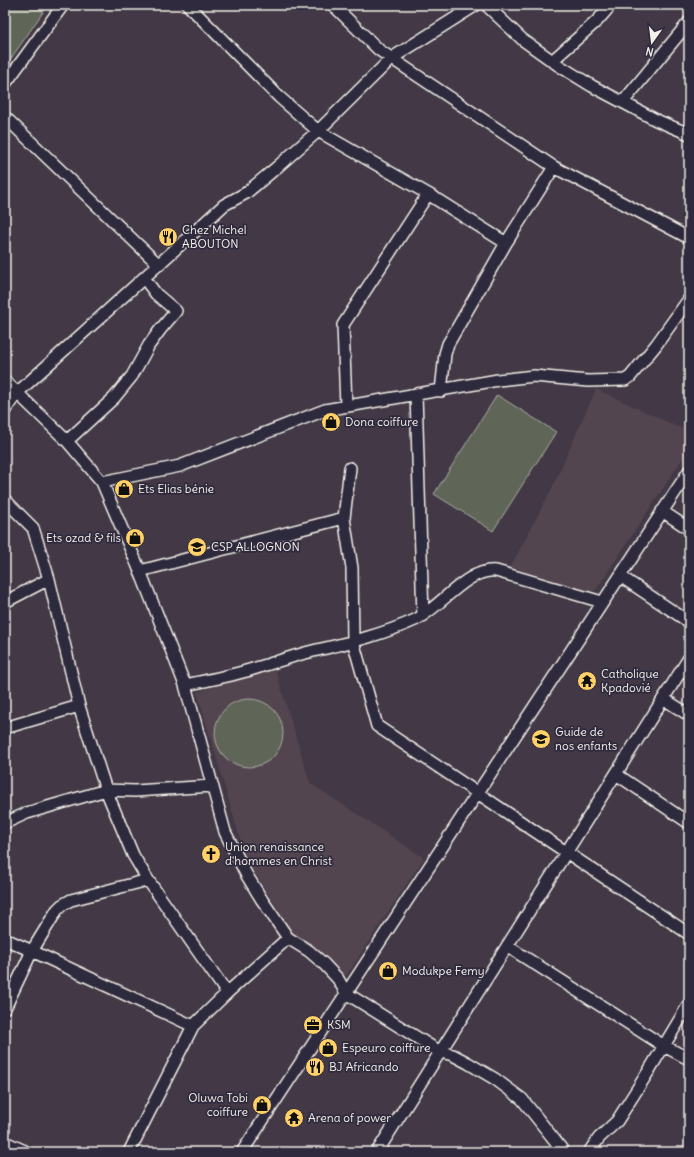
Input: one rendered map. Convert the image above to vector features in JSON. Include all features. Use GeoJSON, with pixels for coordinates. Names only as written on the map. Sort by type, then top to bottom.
{"type":"FeatureCollection","features":[{"type":"Feature","properties":{"kind":"street"},"geometry":{"type":"LineString","coordinates":[[5,84],[63,5]]}},
{"type":"Feature","properties":{"kind":"street"},"geometry":{"type":"LineString","coordinates":[[188,5],[278,97],[318,131],[428,194],[506,243]]}},
{"type":"Feature","properties":{"kind":"street"},"geometry":{"type":"LineString","coordinates":[[333,5],[366,39],[379,50],[554,168],[689,238]]}},
{"type":"Feature","properties":{"kind":"street"},"geometry":{"type":"LineString","coordinates":[[5,410],[17,393],[224,205],[246,194],[318,131],[392,58],[476,5]]}},
{"type":"Feature","properties":{"kind":"street"},"geometry":{"type":"LineString","coordinates":[[486,5],[523,40],[552,61],[592,86],[656,120],[689,134]]}},
{"type":"Feature","properties":{"kind":"street"},"geometry":{"type":"LineString","coordinates":[[552,61],[598,20],[610,5]]}},
{"type":"Feature","properties":{"kind":"street"},"geometry":{"type":"LineString","coordinates":[[623,102],[689,22]]}},
{"type":"Feature","properties":{"kind":"street"},"geometry":{"type":"LineString","coordinates":[[5,117],[159,265]]}},
{"type":"Feature","properties":{"kind":"street"},"geometry":{"type":"LineString","coordinates":[[441,391],[448,344],[506,243],[554,168]]}},
{"type":"Feature","properties":{"kind":"street"},"geometry":{"type":"LineString","coordinates":[[346,406],[342,325],[428,194]]}},
{"type":"Feature","properties":{"kind":"street"},"geometry":{"type":"LineString","coordinates":[[67,441],[114,398],[132,376],[149,345],[176,311],[156,294],[144,278]]}},
{"type":"Feature","properties":{"kind":"street"},"geometry":{"type":"LineString","coordinates":[[102,482],[180,466],[325,410],[498,380],[534,376],[588,381],[625,380],[630,377],[656,345],[689,299]]}},
{"type":"Feature","properties":{"kind":"street"},"geometry":{"type":"LineString","coordinates":[[5,381],[67,441],[102,482],[140,571],[185,685],[225,832],[246,874],[288,938],[309,951],[324,964],[338,979],[346,993],[440,1052],[453,1055],[495,1079],[522,1099],[564,1152]]}},
{"type":"Feature","properties":{"kind":"street"},"geometry":{"type":"LineString","coordinates":[[416,394],[423,616]]}},
{"type":"Feature","properties":{"kind":"street"},"geometry":{"type":"LineString","coordinates":[[350,468],[344,518],[352,568],[354,641],[377,726],[689,934]]}},
{"type":"Feature","properties":{"kind":"street"},"geometry":{"type":"LineString","coordinates":[[242,1152],[689,471]]}},
{"type":"Feature","properties":{"kind":"street"},"geometry":{"type":"LineString","coordinates":[[5,500],[33,528],[49,579],[79,706],[106,790],[133,855],[148,880],[226,993]]}},
{"type":"Feature","properties":{"kind":"street"},"geometry":{"type":"LineString","coordinates":[[662,511],[689,529]]}},
{"type":"Feature","properties":{"kind":"street"},"geometry":{"type":"LineString","coordinates":[[140,571],[344,518]]}},
{"type":"Feature","properties":{"kind":"street"},"geometry":{"type":"LineString","coordinates":[[185,685],[252,670],[286,658],[354,641],[399,627],[423,616],[462,584],[489,570],[602,602]]}},
{"type":"Feature","properties":{"kind":"street"},"geometry":{"type":"LineString","coordinates":[[620,576],[689,622]]}},
{"type":"Feature","properties":{"kind":"street"},"geometry":{"type":"LineString","coordinates":[[5,602],[49,579]]}},
{"type":"Feature","properties":{"kind":"street"},"geometry":{"type":"LineString","coordinates":[[377,1152],[689,658]]}},
{"type":"Feature","properties":{"kind":"street"},"geometry":{"type":"LineString","coordinates":[[664,698],[689,715]]}},
{"type":"Feature","properties":{"kind":"street"},"geometry":{"type":"LineString","coordinates":[[5,728],[79,706]]}},
{"type":"Feature","properties":{"kind":"street"},"geometry":{"type":"LineString","coordinates":[[616,774],[689,823]]}},
{"type":"Feature","properties":{"kind":"street"},"geometry":{"type":"LineString","coordinates":[[5,824],[27,813],[106,790],[135,791],[212,786]]}},
{"type":"Feature","properties":{"kind":"street"},"geometry":{"type":"LineString","coordinates":[[5,1008],[32,951],[57,910],[62,905],[71,900],[148,880]]}},
{"type":"Feature","properties":{"kind":"street"},"geometry":{"type":"LineString","coordinates":[[130,1152],[193,1026],[226,993],[288,938]]}},
{"type":"Feature","properties":{"kind":"street"},"geometry":{"type":"LineString","coordinates":[[5,940],[32,951],[193,1026]]}},
{"type":"Feature","properties":{"kind":"street"},"geometry":{"type":"LineString","coordinates":[[507,946],[664,1046],[689,1060]]}},
{"type":"Feature","properties":{"kind":"street"},"geometry":{"type":"LineString","coordinates":[[589,1152],[599,1138],[617,1121],[689,1004]]}},
{"type":"Feature","properties":{"kind":"street"},"geometry":{"type":"LineString","coordinates":[[5,1142],[27,1152]]}},
{"type":"Feature","properties":{"kind":"shaded area"},"geometry":{"type":"Polygon","coordinates":[[[596,389],[689,432],[689,449],[596,590],[584,593],[510,568],[553,486],[596,389]]]}},
{"type":"Feature","properties":{"kind":"shaded area"},"geometry":{"type":"Polygon","coordinates":[[[275,668],[310,783],[424,858],[346,976],[292,932],[246,859],[197,692],[275,668]]]}},
{"type":"Feature","properties":{"kind":"green space"},"geometry":{"type":"Polygon","coordinates":[[[5,5],[48,5],[5,67],[5,5]]]}},
{"type":"Feature","properties":{"kind":"green space"},"geometry":{"type":"Polygon","coordinates":[[[497,395],[556,432],[493,531],[434,494],[497,395]]]}},
{"type":"Feature","properties":{"kind":"green space"},"geometry":{"type":"Polygon","coordinates":[[[249,699],[262,702],[273,709],[280,720],[283,733],[280,746],[273,757],[262,764],[249,767],[236,764],[225,757],[218,746],[215,733],[218,720],[225,709],[236,702],[249,699]]]}},
{"type":"Feature","properties":{"kind":"place","name":"Chez Michel ABOUTON"},"geometry":{"type":"Point","coordinates":[168,237]}},
{"type":"Feature","properties":{"kind":"place","name":"Dona coiffure"},"geometry":{"type":"Point","coordinates":[331,422]}},
{"type":"Feature","properties":{"kind":"place","name":"Ets Elias bénie"},"geometry":{"type":"Point","coordinates":[124,489]}},
{"type":"Feature","properties":{"kind":"place","name":"Ets ozad & fils"},"geometry":{"type":"Point","coordinates":[135,538]}},
{"type":"Feature","properties":{"kind":"place","name":"CSP ALLOGNON"},"geometry":{"type":"Point","coordinates":[197,547]}},
{"type":"Feature","properties":{"kind":"place","name":"Catholique Kpadovié"},"geometry":{"type":"Point","coordinates":[587,681]}},
{"type":"Feature","properties":{"kind":"place","name":"Guide de nos enfants"},"geometry":{"type":"Point","coordinates":[541,739]}},
{"type":"Feature","properties":{"kind":"place","name":"Union renaissance d'hommes en Christ"},"geometry":{"type":"Point","coordinates":[211,854]}},
{"type":"Feature","properties":{"kind":"place","name":"Modukpe Femy"},"geometry":{"type":"Point","coordinates":[388,971]}},
{"type":"Feature","properties":{"kind":"place","name":"KSM"},"geometry":{"type":"Point","coordinates":[313,1025]}},
{"type":"Feature","properties":{"kind":"place","name":"Espeuro coiffure"},"geometry":{"type":"Point","coordinates":[328,1048]}},
{"type":"Feature","properties":{"kind":"place","name":"BJ Africando"},"geometry":{"type":"Point","coordinates":[315,1067]}},
{"type":"Feature","properties":{"kind":"place","name":"Oluwa Tobi coiffure"},"geometry":{"type":"Point","coordinates":[262,1105]}},
{"type":"Feature","properties":{"kind":"place","name":"Arena of power"},"geometry":{"type":"Point","coordinates":[294,1118]}}]}
